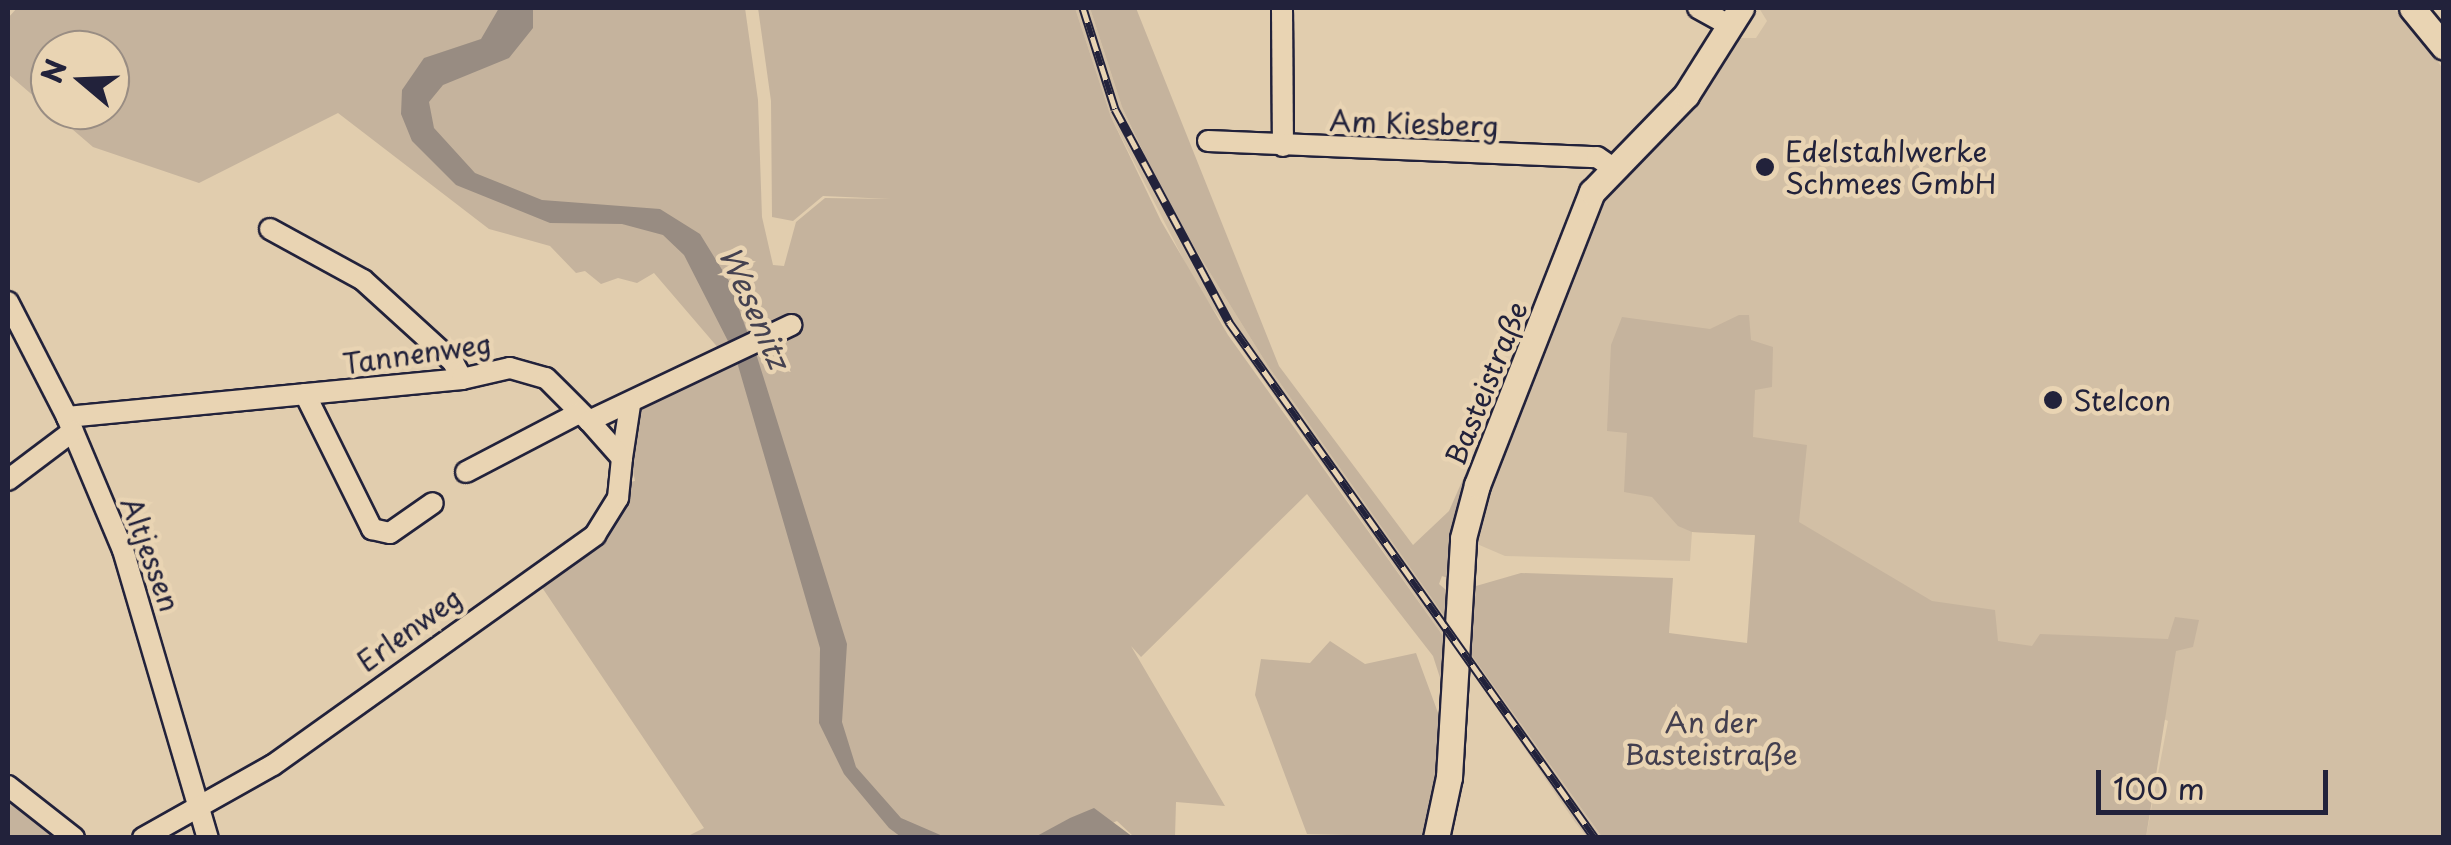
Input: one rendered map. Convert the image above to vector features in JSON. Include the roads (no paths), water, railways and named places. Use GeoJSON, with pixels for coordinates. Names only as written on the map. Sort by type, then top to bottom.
{"type":"FeatureCollection","features":[{"type":"Feature","properties":{"kind":"main road"},"geometry":{"type":"LineString","coordinates":[[2412,8],[2444,47]]}},
{"type":"Feature","properties":{"kind":"main road","name":"Basteistraße"},"geometry":{"type":"LineString","coordinates":[[1436,838],[1448,777],[1468,511],[1586,203],[1686,95],[1735,16]]}},
{"type":"Feature","properties":{"kind":"street"},"geometry":{"type":"LineString","coordinates":[[1282,8],[1282,146]]}},
{"type":"Feature","properties":{"kind":"street"},"geometry":{"type":"LineString","coordinates":[[1698,8],[1735,16]]}},
{"type":"Feature","properties":{"kind":"street","name":"Am Kiesberg"},"geometry":{"type":"LineString","coordinates":[[1208,141],[1597,156],[1614,169]]}},
{"type":"Feature","properties":{"kind":"street"},"geometry":{"type":"LineString","coordinates":[[270,230],[363,280],[453,362],[462,379]]}},
{"type":"Feature","properties":{"kind":"street","name":"Altjessen"},"geometry":{"type":"LineString","coordinates":[[8,302],[70,424],[141,599],[208,838]]}},
{"type":"Feature","properties":{"kind":"street"},"geometry":{"type":"LineString","coordinates":[[466,472],[584,417],[630,405],[730,351],[791,325]]}},
{"type":"Feature","properties":{"kind":"street","name":"Tannenweg"},"geometry":{"type":"LineString","coordinates":[[70,424],[528,370],[546,378],[584,417]]}},
{"type":"Feature","properties":{"kind":"street"},"geometry":{"type":"LineString","coordinates":[[305,394],[372,528],[390,533],[434,503]]}},
{"type":"Feature","properties":{"kind":"street","name":"Erlenweg"},"geometry":{"type":"LineString","coordinates":[[144,838],[200,810],[595,534],[618,498],[630,405]]}},
{"type":"Feature","properties":{"kind":"street"},"geometry":{"type":"LineString","coordinates":[[584,417],[622,458]]}},
{"type":"Feature","properties":{"kind":"street"},"geometry":{"type":"LineString","coordinates":[[8,480],[70,424]]}},
{"type":"Feature","properties":{"kind":"street"},"geometry":{"type":"LineString","coordinates":[[8,786],[74,838]]}},
{"type":"Feature","properties":{"kind":"railway"},"geometry":{"type":"LineString","coordinates":[[1083,8],[1115,109],[1229,322],[1595,838]]}},
{"type":"Feature","properties":{"kind":"place","name":"Edelstahlwerke Schmees GmbH"},"geometry":{"type":"Point","coordinates":[1765,167]}},
{"type":"Feature","properties":{"kind":"place","name":"Stelcon"},"geometry":{"type":"Point","coordinates":[2053,400]}},
{"type":"Feature","properties":{"kind":"water label","name":"Wesenitz"},"geometry":{"type":"Point","coordinates":[755,307]}},
{"type":"Feature","properties":{"kind":"park label","name":"An der Basteistraße"},"geometry":{"type":"Point","coordinates":[1711,738]}}]}
